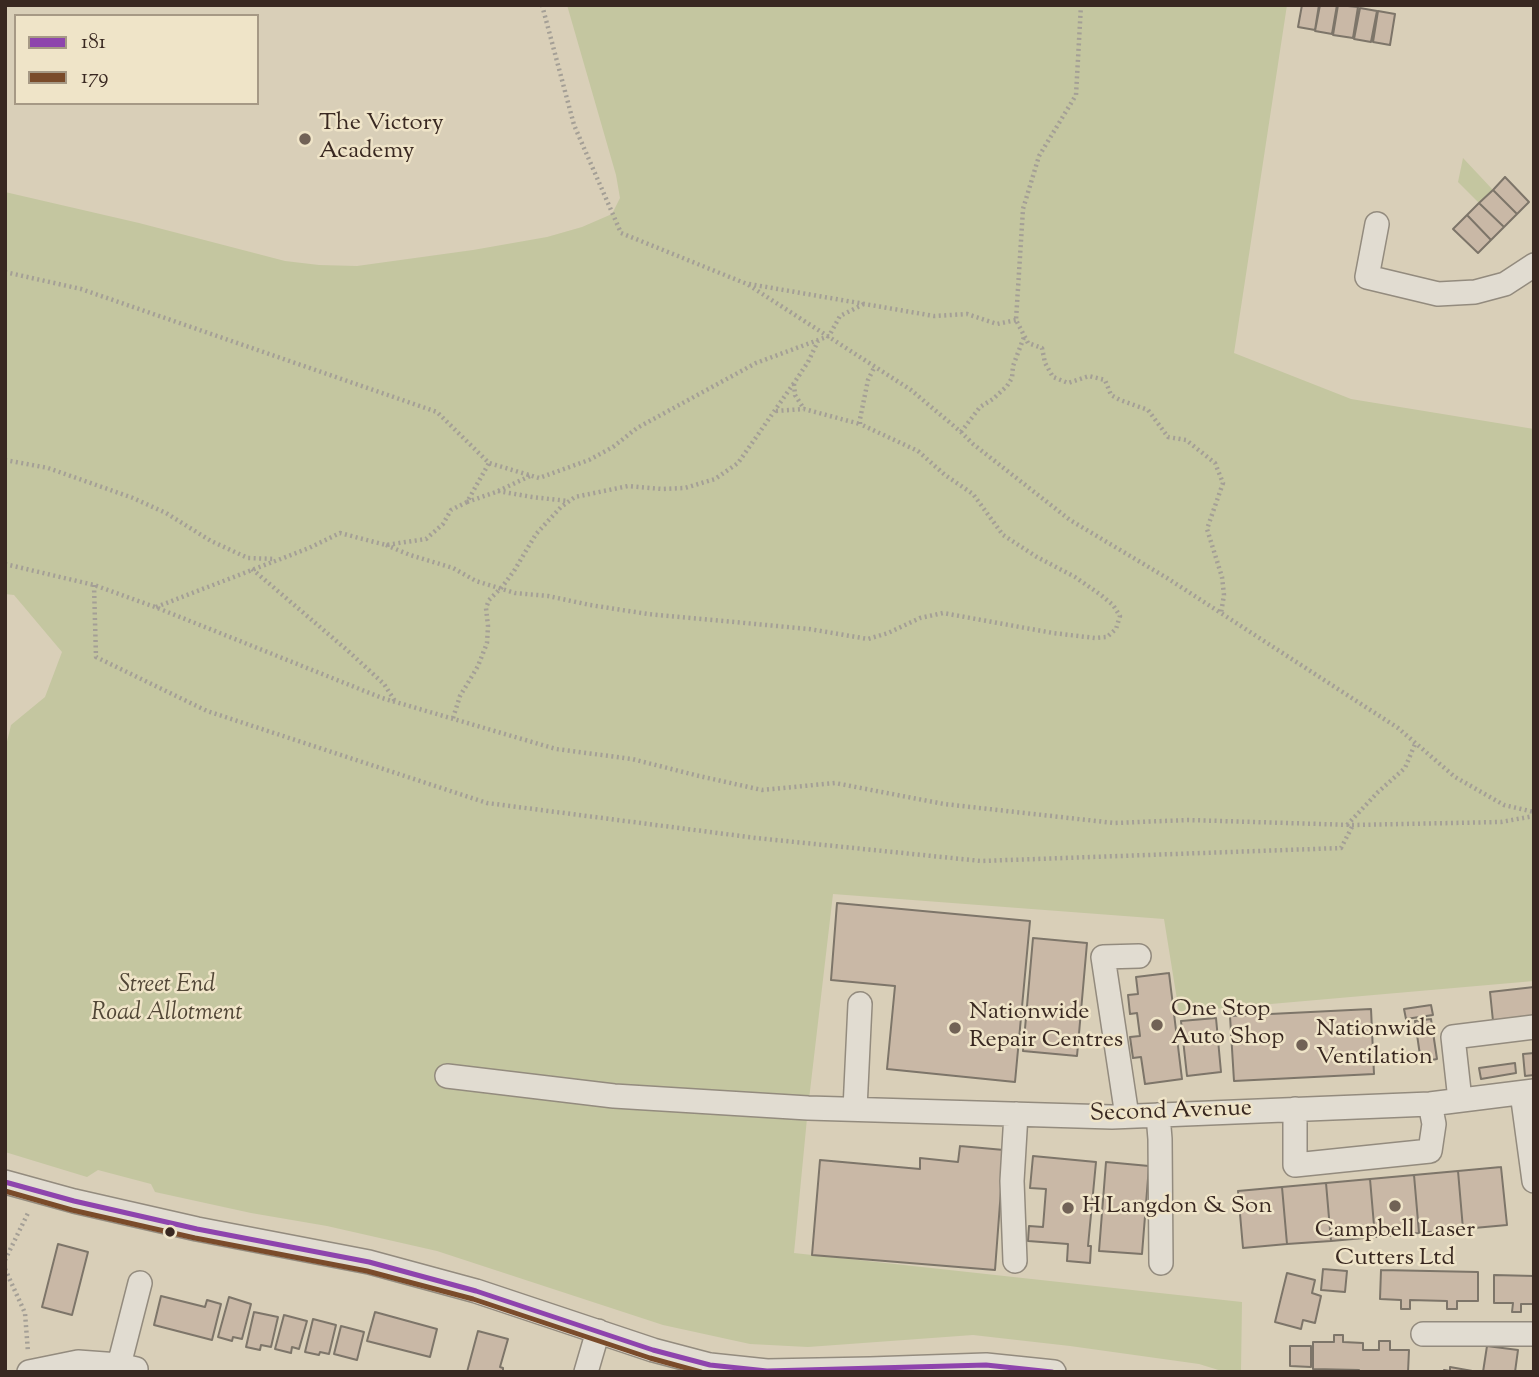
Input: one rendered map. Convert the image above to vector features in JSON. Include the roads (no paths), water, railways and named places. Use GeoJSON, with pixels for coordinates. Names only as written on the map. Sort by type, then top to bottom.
{"type":"FeatureCollection","features":[{"type":"Feature","properties":{"kind":"street"},"geometry":{"type":"LineString","coordinates":[[1377,224],[1367,277],[1438,294],[1475,292],[1505,284],[1534,265]]}},
{"type":"Feature","properties":{"kind":"street"},"geometry":{"type":"LineString","coordinates":[[1127,1116],[1103,957],[1139,956]]}},
{"type":"Feature","properties":{"kind":"street"},"geometry":{"type":"LineString","coordinates":[[855,1110],[860,1004]]}},
{"type":"Feature","properties":{"kind":"street"},"geometry":{"type":"LineString","coordinates":[[1460,1100],[1452,1037],[1534,1027]]}},
{"type":"Feature","properties":{"kind":"street","name":"Second Avenue"},"geometry":{"type":"LineString","coordinates":[[447,1076],[614,1096],[808,1108],[1112,1117],[1430,1104],[1528,1092]]}},
{"type":"Feature","properties":{"kind":"street"},"geometry":{"type":"LineString","coordinates":[[1528,1092],[1534,1181]]}},
{"type":"Feature","properties":{"kind":"street"},"geometry":{"type":"LineString","coordinates":[[1295,1109],[1295,1164],[1430,1151],[1434,1124],[1430,1104]]}},
{"type":"Feature","properties":{"kind":"street"},"geometry":{"type":"LineString","coordinates":[[1015,1261],[1012,1181],[1016,1114]]}},
{"type":"Feature","properties":{"kind":"street"},"geometry":{"type":"LineString","coordinates":[[1157,1115],[1160,1139],[1161,1264]]}},
{"type":"Feature","properties":{"kind":"street"},"geometry":{"type":"LineString","coordinates":[[5,1182],[197,1229],[369,1262],[476,1292],[653,1350],[710,1365],[755,1370],[986,1365],[1054,1372]]}},
{"type":"Feature","properties":{"kind":"street"},"geometry":{"type":"LineString","coordinates":[[29,1372],[78,1362],[134,1369],[140,1283]]}},
{"type":"Feature","properties":{"kind":"street"},"geometry":{"type":"LineString","coordinates":[[586,1372],[598,1331]]}},
{"type":"Feature","properties":{"kind":"street"},"geometry":{"type":"LineString","coordinates":[[1423,1334],[1534,1334]]}},
{"type":"Feature","properties":{"kind":"place","name":"The Victory Academy"},"geometry":{"type":"Point","coordinates":[305,139]}},
{"type":"Feature","properties":{"kind":"place","name":"One Stop Auto Shop"},"geometry":{"type":"Point","coordinates":[1157,1025]}},
{"type":"Feature","properties":{"kind":"place","name":"Nationwide Repair Centres"},"geometry":{"type":"Point","coordinates":[955,1028]}},
{"type":"Feature","properties":{"kind":"place","name":"Nationwide Ventilation"},"geometry":{"type":"Point","coordinates":[1302,1045]}},
{"type":"Feature","properties":{"kind":"place","name":"Campbell Laser Cutters Ltd"},"geometry":{"type":"Point","coordinates":[1395,1206]}},
{"type":"Feature","properties":{"kind":"place","name":"H Langdon & Son"},"geometry":{"type":"Point","coordinates":[1068,1208]}},
{"type":"Feature","properties":{"kind":"park label","name":"Street End Road Allotment"},"geometry":{"type":"Point","coordinates":[167,1001]}}]}
